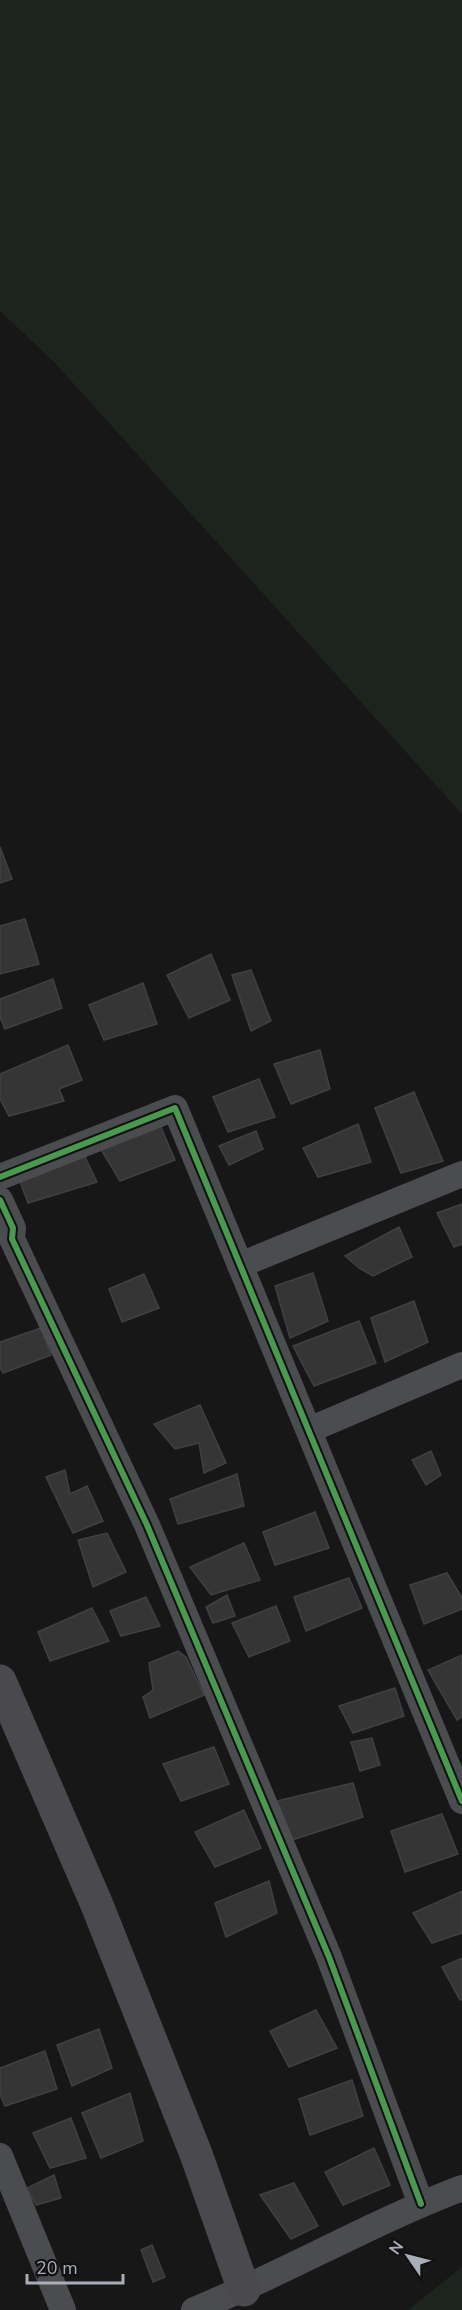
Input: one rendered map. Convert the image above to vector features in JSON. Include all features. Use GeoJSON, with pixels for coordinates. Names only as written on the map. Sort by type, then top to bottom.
{"type":"FeatureCollection","features":[{"type":"Feature","properties":{"kind":"street"},"geometry":{"type":"LineString","coordinates":[[0,1177],[175,1108],[462,1801]]}},
{"type":"Feature","properties":{"kind":"street"},"geometry":{"type":"LineString","coordinates":[[240,1265],[462,1174]]}},
{"type":"Feature","properties":{"kind":"street"},"geometry":{"type":"LineString","coordinates":[[0,1200],[13,1228],[12,1239],[147,1525],[329,1957],[421,2204]]}},
{"type":"Feature","properties":{"kind":"street"},"geometry":{"type":"LineString","coordinates":[[309,1430],[462,1365]]}},
{"type":"Feature","properties":{"kind":"street"},"geometry":{"type":"LineString","coordinates":[[0,1681],[92,1894],[196,2154],[241,2300]]}},
{"type":"Feature","properties":{"kind":"street"},"geometry":{"type":"LineString","coordinates":[[0,2156],[63,2310]]}},
{"type":"Feature","properties":{"kind":"street"},"geometry":{"type":"LineString","coordinates":[[194,2310],[241,2300],[421,2204],[462,2188]]}},
{"type":"Feature","properties":{"kind":"shaded area"},"geometry":{"type":"Polygon","coordinates":[[[0,0],[462,0],[462,814],[54,362],[0,311],[0,0]]]}},
{"type":"Feature","properties":{"kind":"shaded area"},"geometry":{"type":"Polygon","coordinates":[[[462,2267],[462,2310],[408,2310],[462,2267]]]}},
{"type":"Feature","properties":{"kind":"building"},"geometry":{"type":"Polygon","coordinates":[[[0,847],[12,879],[0,883],[0,847]]]}},
{"type":"Feature","properties":{"kind":"building"},"geometry":{"type":"Polygon","coordinates":[[[25,919],[39,964],[0,974],[0,926],[25,919]]]}},
{"type":"Feature","properties":{"kind":"building"},"geometry":{"type":"Polygon","coordinates":[[[211,954],[230,1000],[189,1018],[167,975],[211,954]]]}},
{"type":"Feature","properties":{"kind":"building"},"geometry":{"type":"Polygon","coordinates":[[[251,970],[271,1021],[251,1031],[232,975],[251,970]]]}},
{"type":"Feature","properties":{"kind":"building"},"geometry":{"type":"Polygon","coordinates":[[[53,979],[62,1008],[5,1029],[0,1017],[0,999],[53,979]]]}},
{"type":"Feature","properties":{"kind":"building"},"geometry":{"type":"Polygon","coordinates":[[[143,983],[157,1024],[104,1040],[89,1005],[143,983]]]}},
{"type":"Feature","properties":{"kind":"building"},"geometry":{"type":"Polygon","coordinates":[[[68,1045],[82,1080],[59,1089],[64,1101],[9,1116],[0,1099],[0,1074],[68,1045]]]}},
{"type":"Feature","properties":{"kind":"building"},"geometry":{"type":"Polygon","coordinates":[[[320,1050],[330,1089],[291,1104],[274,1064],[320,1050]]]}},
{"type":"Feature","properties":{"kind":"building"},"geometry":{"type":"Polygon","coordinates":[[[259,1079],[275,1117],[228,1132],[213,1097],[259,1079]]]}},
{"type":"Feature","properties":{"kind":"building"},"geometry":{"type":"Polygon","coordinates":[[[414,1092],[443,1161],[401,1173],[375,1108],[414,1092]]]}},
{"type":"Feature","properties":{"kind":"building"},"geometry":{"type":"Polygon","coordinates":[[[358,1124],[371,1162],[318,1177],[303,1148],[358,1124]]]}},
{"type":"Feature","properties":{"kind":"building"},"geometry":{"type":"Polygon","coordinates":[[[160,1125],[175,1160],[120,1181],[100,1148],[160,1125]]]}},
{"type":"Feature","properties":{"kind":"building"},"geometry":{"type":"Polygon","coordinates":[[[256,1131],[263,1149],[229,1165],[219,1146],[256,1131]]]}},
{"type":"Feature","properties":{"kind":"building"},"geometry":{"type":"Polygon","coordinates":[[[82,1151],[97,1182],[28,1203],[18,1176],[82,1151]]]}},
{"type":"Feature","properties":{"kind":"building"},"geometry":{"type":"Polygon","coordinates":[[[462,1204],[462,1244],[454,1247],[437,1213],[462,1204]]]}},
{"type":"Feature","properties":{"kind":"building"},"geometry":{"type":"Polygon","coordinates":[[[399,1227],[412,1257],[373,1276],[345,1256],[399,1227]]]}},
{"type":"Feature","properties":{"kind":"building"},"geometry":{"type":"Polygon","coordinates":[[[313,1273],[328,1321],[290,1338],[275,1286],[313,1273]]]}},
{"type":"Feature","properties":{"kind":"building"},"geometry":{"type":"Polygon","coordinates":[[[144,1274],[159,1308],[122,1322],[109,1289],[144,1274]]]}},
{"type":"Feature","properties":{"kind":"building"},"geometry":{"type":"Polygon","coordinates":[[[414,1301],[428,1342],[385,1362],[371,1318],[414,1301]]]}},
{"type":"Feature","properties":{"kind":"building"},"geometry":{"type":"Polygon","coordinates":[[[359,1321],[376,1363],[314,1386],[293,1346],[359,1321]]]}},
{"type":"Feature","properties":{"kind":"building"},"geometry":{"type":"Polygon","coordinates":[[[41,1328],[51,1355],[3,1373],[0,1367],[0,1342],[41,1328]]]}},
{"type":"Feature","properties":{"kind":"building"},"geometry":{"type":"Polygon","coordinates":[[[200,1405],[226,1463],[204,1473],[199,1443],[175,1449],[154,1424],[200,1405]]]}},
{"type":"Feature","properties":{"kind":"building"},"geometry":{"type":"Polygon","coordinates":[[[431,1451],[441,1475],[426,1485],[412,1460],[431,1451]]]}},
{"type":"Feature","properties":{"kind":"building"},"geometry":{"type":"Polygon","coordinates":[[[65,1470],[70,1494],[87,1486],[103,1521],[73,1533],[46,1477],[65,1470]]]}},
{"type":"Feature","properties":{"kind":"building"},"geometry":{"type":"Polygon","coordinates":[[[237,1474],[244,1506],[178,1524],[170,1499],[237,1474]]]}},
{"type":"Feature","properties":{"kind":"building"},"geometry":{"type":"Polygon","coordinates":[[[315,1512],[329,1548],[275,1565],[263,1532],[315,1512]]]}},
{"type":"Feature","properties":{"kind":"building"},"geometry":{"type":"Polygon","coordinates":[[[107,1533],[126,1572],[93,1587],[78,1540],[107,1533]]]}},
{"type":"Feature","properties":{"kind":"building"},"geometry":{"type":"Polygon","coordinates":[[[244,1543],[260,1580],[211,1595],[190,1567],[244,1543]]]}},
{"type":"Feature","properties":{"kind":"building"},"geometry":{"type":"Polygon","coordinates":[[[447,1573],[462,1598],[462,1609],[424,1624],[410,1585],[447,1573]]]}},
{"type":"Feature","properties":{"kind":"building"},"geometry":{"type":"Polygon","coordinates":[[[349,1578],[362,1608],[306,1631],[294,1597],[349,1578]]]}},
{"type":"Feature","properties":{"kind":"building"},"geometry":{"type":"Polygon","coordinates":[[[227,1595],[235,1616],[213,1623],[206,1607],[227,1595]]]}},
{"type":"Feature","properties":{"kind":"building"},"geometry":{"type":"Polygon","coordinates":[[[146,1597],[160,1626],[121,1636],[110,1611],[146,1597]]]}},
{"type":"Feature","properties":{"kind":"building"},"geometry":{"type":"Polygon","coordinates":[[[276,1606],[290,1641],[249,1657],[232,1623],[276,1606]]]}},
{"type":"Feature","properties":{"kind":"building"},"geometry":{"type":"Polygon","coordinates":[[[92,1608],[109,1641],[50,1661],[38,1632],[92,1608]]]}},
{"type":"Feature","properties":{"kind":"building"},"geometry":{"type":"Polygon","coordinates":[[[178,1651],[186,1657],[204,1695],[150,1718],[143,1697],[153,1690],[149,1663],[178,1651]]]}},
{"type":"Feature","properties":{"kind":"building"},"geometry":{"type":"Polygon","coordinates":[[[462,1655],[462,1717],[457,1720],[428,1670],[462,1655]]]}},
{"type":"Feature","properties":{"kind":"building"},"geometry":{"type":"Polygon","coordinates":[[[395,1688],[404,1716],[353,1733],[339,1706],[395,1688]]]}},
{"type":"Feature","properties":{"kind":"building"},"geometry":{"type":"Polygon","coordinates":[[[372,1738],[380,1765],[360,1771],[351,1742],[372,1738]]]}},
{"type":"Feature","properties":{"kind":"building"},"geometry":{"type":"Polygon","coordinates":[[[214,1747],[229,1784],[181,1801],[163,1764],[214,1747]]]}},
{"type":"Feature","properties":{"kind":"building"},"geometry":{"type":"Polygon","coordinates":[[[353,1783],[363,1817],[292,1840],[277,1801],[353,1783]]]}},
{"type":"Feature","properties":{"kind":"building"},"geometry":{"type":"Polygon","coordinates":[[[244,1810],[261,1848],[215,1867],[195,1832],[244,1810]]]}},
{"type":"Feature","properties":{"kind":"building"},"geometry":{"type":"Polygon","coordinates":[[[442,1814],[458,1854],[405,1872],[391,1831],[442,1814]]]}},
{"type":"Feature","properties":{"kind":"building"},"geometry":{"type":"Polygon","coordinates":[[[269,1881],[277,1913],[226,1937],[215,1903],[269,1881]]]}},
{"type":"Feature","properties":{"kind":"building"},"geometry":{"type":"Polygon","coordinates":[[[462,1891],[462,1933],[432,1943],[413,1913],[462,1891]]]}},
{"type":"Feature","properties":{"kind":"building"},"geometry":{"type":"Polygon","coordinates":[[[462,1958],[462,2000],[460,2000],[442,1967],[462,1958]]]}},
{"type":"Feature","properties":{"kind":"building"},"geometry":{"type":"Polygon","coordinates":[[[316,2010],[337,2048],[289,2067],[270,2031],[316,2010]]]}},
{"type":"Feature","properties":{"kind":"building"},"geometry":{"type":"Polygon","coordinates":[[[99,2029],[112,2068],[72,2086],[57,2045],[99,2029]]]}},
{"type":"Feature","properties":{"kind":"building"},"geometry":{"type":"Polygon","coordinates":[[[45,2051],[57,2089],[5,2106],[0,2094],[0,2068],[45,2051]]]}},
{"type":"Feature","properties":{"kind":"building"},"geometry":{"type":"Polygon","coordinates":[[[352,2080],[363,2116],[310,2135],[299,2099],[352,2080]]]}},
{"type":"Feature","properties":{"kind":"building"},"geometry":{"type":"Polygon","coordinates":[[[130,2093],[143,2141],[101,2158],[82,2113],[130,2093]]]}},
{"type":"Feature","properties":{"kind":"building"},"geometry":{"type":"Polygon","coordinates":[[[71,2118],[86,2158],[50,2168],[33,2133],[71,2118]]]}},
{"type":"Feature","properties":{"kind":"building"},"geometry":{"type":"Polygon","coordinates":[[[374,2148],[390,2185],[343,2205],[325,2172],[374,2148]]]}},
{"type":"Feature","properties":{"kind":"building"},"geometry":{"type":"Polygon","coordinates":[[[54,2175],[61,2198],[36,2205],[27,2188],[54,2175]]]}},
{"type":"Feature","properties":{"kind":"building"},"geometry":{"type":"Polygon","coordinates":[[[294,2183],[318,2226],[291,2239],[260,2195],[294,2183]]]}},
{"type":"Feature","properties":{"kind":"building"},"geometry":{"type":"Polygon","coordinates":[[[152,2245],[165,2277],[153,2282],[141,2250],[152,2245]]]}},
{"type":"Feature","properties":{"kind":"cycle path"},"geometry":{"type":"LineString","coordinates":[[0,1177],[175,1108],[462,1801]]}},
{"type":"Feature","properties":{"kind":"cycle path"},"geometry":{"type":"LineString","coordinates":[[0,1200],[13,1228],[12,1239],[147,1525],[329,1957],[421,2204]]}}]}
